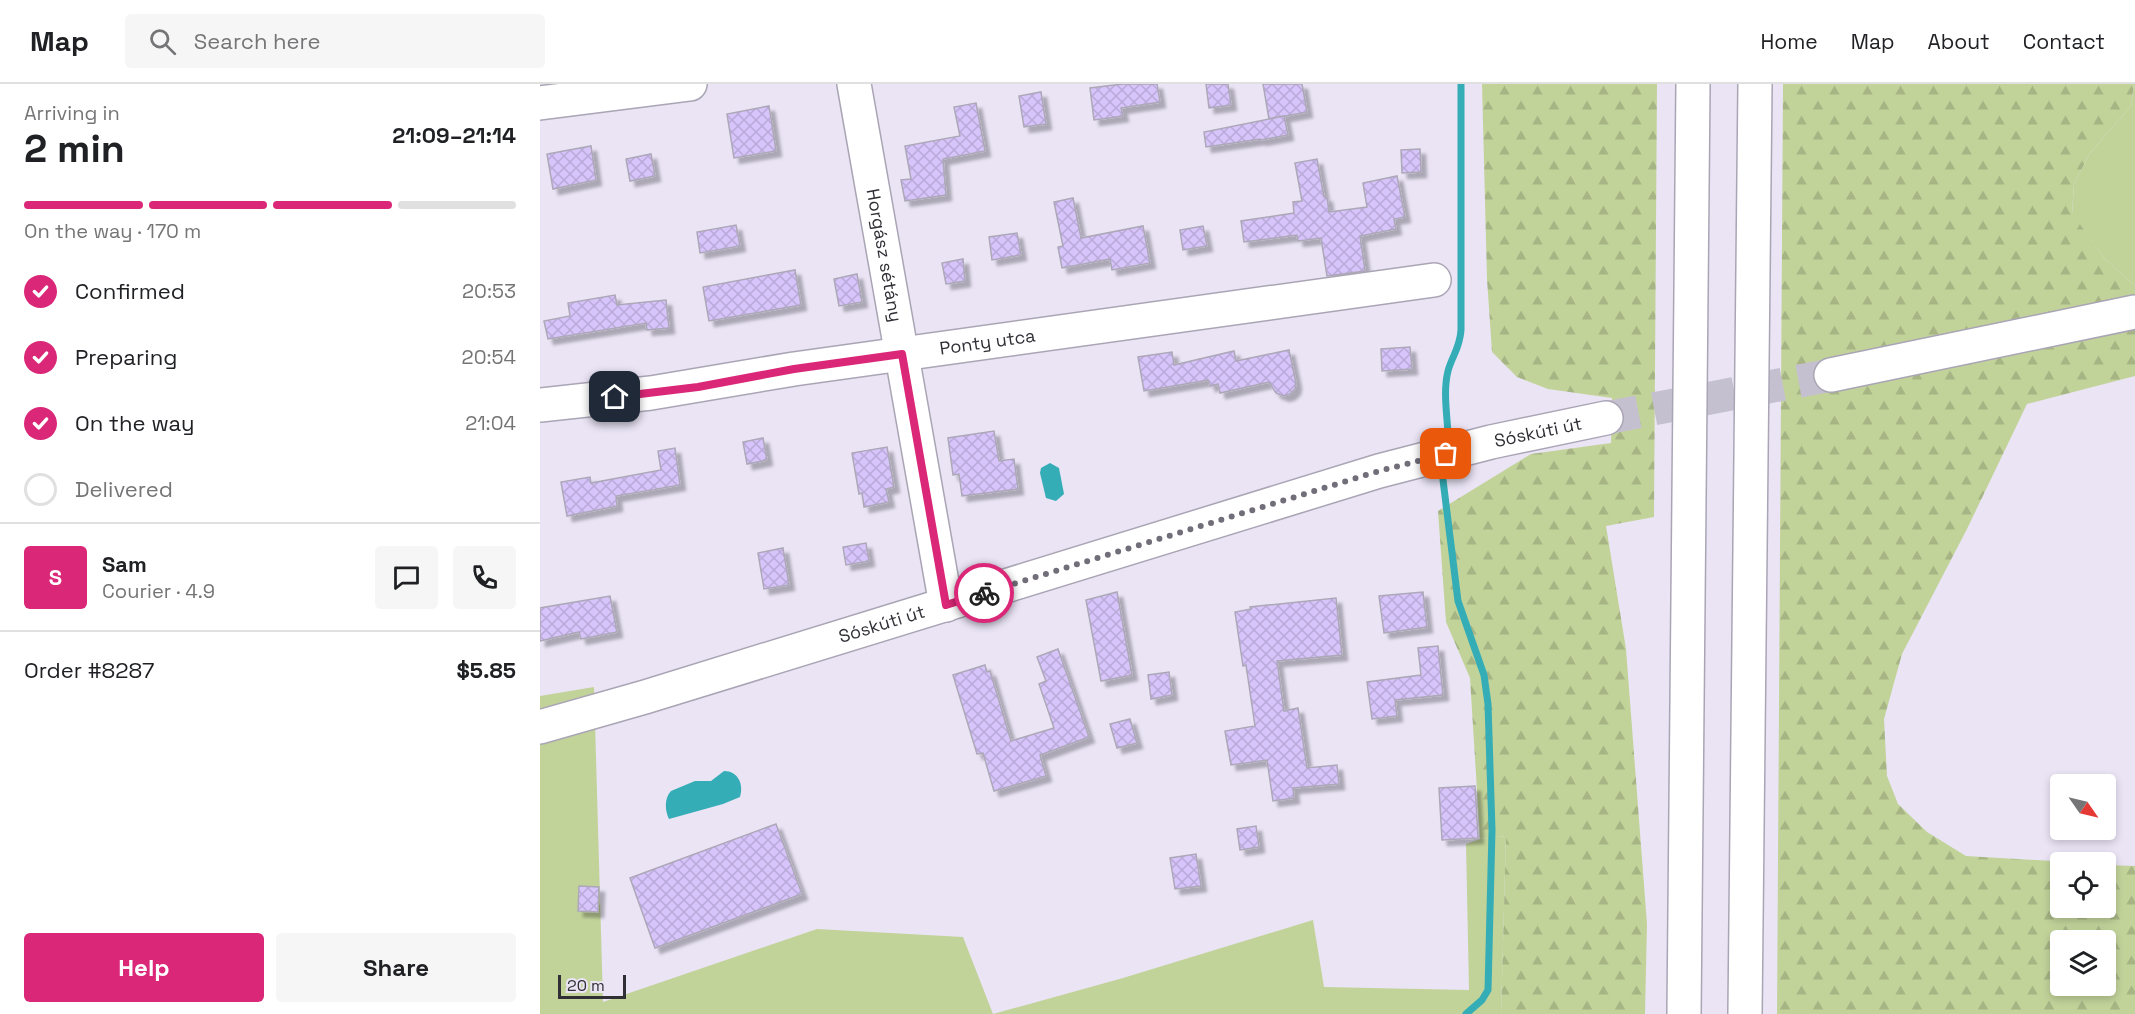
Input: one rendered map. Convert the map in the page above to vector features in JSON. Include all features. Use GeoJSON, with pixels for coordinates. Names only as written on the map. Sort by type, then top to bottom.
{"type":"FeatureCollection","features":[{"type":"Feature","properties":{"kind":"main road"},"geometry":{"type":"LineString","coordinates":[[540,104],[690,84]]}},
{"type":"Feature","properties":{"kind":"main road","name":"Horgász sétány"},"geometry":{"type":"LineString","coordinates":[[854,84],[946,605]]}},
{"type":"Feature","properties":{"kind":"main road"},"geometry":{"type":"LineString","coordinates":[[1684,1014],[1693,84]]}},
{"type":"Feature","properties":{"kind":"main road"},"geometry":{"type":"LineString","coordinates":[[1745,1014],[1755,84]]}},
{"type":"Feature","properties":{"kind":"main road","name":"Ponty utca"},"geometry":{"type":"LineString","coordinates":[[540,405],[651,393],[794,369],[1434,280]]}},
{"type":"Feature","properties":{"kind":"main road"},"geometry":{"type":"LineString","coordinates":[[1831,375],[2135,312]]}},
{"type":"Feature","properties":{"kind":"main road","name":"Sóskúti út"},"geometry":{"type":"LineString","coordinates":[[540,727],[1379,471],[1491,442],[1606,418]]}},
{"type":"Feature","properties":{"kind":"green space"},"geometry":{"type":"Polygon","coordinates":[[[1482,84],[1657,84],[1654,517],[1606,526],[1626,649],[1647,924],[1645,1014],[1501,1014],[1506,836],[1480,839],[1470,678],[1446,622],[1438,511],[1531,454],[1611,443],[1612,398],[1548,389],[1517,377],[1492,352],[1487,279],[1482,84]]]}},
{"type":"Feature","properties":{"kind":"green space"},"geometry":{"type":"Polygon","coordinates":[[[1783,84],[2134,84],[2131,106],[2090,153],[2074,184],[2072,213],[2104,258],[2135,286],[2135,376],[2027,404],[1967,529],[1902,654],[1884,719],[1887,776],[1898,804],[1927,832],[1966,856],[2050,861],[2050,918],[2116,918],[2116,865],[2135,866],[2135,1014],[1777,1014],[1783,84]]]}},
{"type":"Feature","properties":{"kind":"green space"},"geometry":{"type":"Polygon","coordinates":[[[2134,84],[2135,286],[2104,258],[2072,214],[2074,184],[2090,153],[2131,106],[2134,84]]]}},
{"type":"Feature","properties":{"kind":"green space"},"geometry":{"type":"Polygon","coordinates":[[[594,687],[603,1002],[817,929],[963,937],[993,1014],[540,1014],[540,696],[594,687]]]}},
{"type":"Feature","properties":{"kind":"green space"},"geometry":{"type":"Polygon","coordinates":[[[1506,836],[1501,1014],[993,1014],[1123,978],[1313,920],[1324,987],[1469,990],[1466,844],[1480,839],[1506,836]]]}},
{"type":"Feature","properties":{"kind":"water"},"geometry":{"type":"Polygon","coordinates":[[[1050,463],[1059,468],[1064,494],[1056,501],[1046,498],[1040,473],[1041,468],[1050,463]]]}},
{"type":"Feature","properties":{"kind":"water"},"geometry":{"type":"Polygon","coordinates":[[[724,771],[733,773],[739,779],[740,797],[669,819],[666,805],[671,791],[695,781],[711,781],[724,771]]]}},
{"type":"Feature","properties":{"kind":"building"},"geometry":{"type":"Polygon","coordinates":[[[1123,84],[1157,84],[1160,102],[1121,108],[1123,116],[1094,120],[1090,88],[1123,84]]]}},
{"type":"Feature","properties":{"kind":"building"},"geometry":{"type":"Polygon","coordinates":[[[1206,84],[1228,84],[1231,105],[1209,108],[1206,84]]]}},
{"type":"Feature","properties":{"kind":"building"},"geometry":{"type":"Polygon","coordinates":[[[1263,84],[1302,84],[1307,112],[1269,119],[1263,84]]]}},
{"type":"Feature","properties":{"kind":"building"},"geometry":{"type":"Polygon","coordinates":[[[1041,92],[1046,124],[1024,127],[1019,96],[1041,92]]]}},
{"type":"Feature","properties":{"kind":"building"},"geometry":{"type":"Polygon","coordinates":[[[976,103],[985,151],[943,159],[946,195],[905,201],[901,180],[911,179],[905,146],[960,136],[954,107],[976,103]]]}},
{"type":"Feature","properties":{"kind":"building"},"geometry":{"type":"Polygon","coordinates":[[[769,106],[776,151],[734,158],[727,114],[769,106]]]}},
{"type":"Feature","properties":{"kind":"building"},"geometry":{"type":"Polygon","coordinates":[[[1284,116],[1288,135],[1206,147],[1204,132],[1284,116]]]}},
{"type":"Feature","properties":{"kind":"building"},"geometry":{"type":"Polygon","coordinates":[[[591,146],[596,180],[553,189],[547,154],[591,146]]]}},
{"type":"Feature","properties":{"kind":"building"},"geometry":{"type":"Polygon","coordinates":[[[1420,149],[1421,172],[1402,173],[1401,150],[1420,149]]]}},
{"type":"Feature","properties":{"kind":"building"},"geometry":{"type":"Polygon","coordinates":[[[651,154],[655,176],[630,181],[626,159],[651,154]]]}},
{"type":"Feature","properties":{"kind":"building"},"geometry":{"type":"Polygon","coordinates":[[[1317,159],[1329,212],[1367,207],[1363,183],[1397,176],[1405,217],[1394,219],[1396,229],[1360,236],[1365,271],[1327,276],[1321,238],[1298,241],[1297,235],[1244,242],[1241,221],[1294,213],[1293,202],[1302,201],[1295,163],[1317,159]]]}},
{"type":"Feature","properties":{"kind":"building"},"geometry":{"type":"Polygon","coordinates":[[[1073,198],[1081,238],[1143,226],[1150,263],[1112,270],[1110,259],[1062,268],[1058,247],[1063,246],[1054,202],[1073,198]]]}},
{"type":"Feature","properties":{"kind":"building"},"geometry":{"type":"Polygon","coordinates":[[[736,225],[740,246],[700,253],[697,232],[736,225]]]}},
{"type":"Feature","properties":{"kind":"building"},"geometry":{"type":"Polygon","coordinates":[[[1203,226],[1207,246],[1183,250],[1180,230],[1203,226]]]}},
{"type":"Feature","properties":{"kind":"building"},"geometry":{"type":"Polygon","coordinates":[[[1017,233],[1021,255],[992,260],[989,237],[1017,233]]]}},
{"type":"Feature","properties":{"kind":"building"},"geometry":{"type":"Polygon","coordinates":[[[963,259],[965,281],[946,284],[942,263],[963,259]]]}},
{"type":"Feature","properties":{"kind":"building"},"geometry":{"type":"Polygon","coordinates":[[[795,270],[801,305],[709,321],[703,287],[795,270]]]}},
{"type":"Feature","properties":{"kind":"building"},"geometry":{"type":"Polygon","coordinates":[[[857,274],[862,302],[839,306],[834,279],[857,274]]]}},
{"type":"Feature","properties":{"kind":"building"},"geometry":{"type":"Polygon","coordinates":[[[615,295],[617,305],[666,300],[669,328],[647,330],[646,323],[548,339],[544,321],[570,316],[568,303],[615,295]]]}},
{"type":"Feature","properties":{"kind":"building"},"geometry":{"type":"Polygon","coordinates":[[[1410,347],[1412,369],[1382,371],[1381,349],[1410,347]]]}},
{"type":"Feature","properties":{"kind":"building"},"geometry":{"type":"Polygon","coordinates":[[[1289,350],[1296,383],[1295,389],[1284,396],[1276,393],[1269,382],[1220,393],[1218,384],[1210,386],[1208,380],[1144,391],[1138,357],[1172,352],[1174,365],[1234,351],[1236,361],[1289,350]]]}},
{"type":"Feature","properties":{"kind":"building"},"geometry":{"type":"Polygon","coordinates":[[[994,431],[999,461],[1014,459],[1018,489],[962,496],[959,474],[953,475],[948,438],[994,431]]]}},
{"type":"Feature","properties":{"kind":"building"},"geometry":{"type":"Polygon","coordinates":[[[763,438],[767,460],[747,464],[743,442],[763,438]]]}},
{"type":"Feature","properties":{"kind":"building"},"geometry":{"type":"Polygon","coordinates":[[[887,447],[894,487],[886,489],[889,502],[864,507],[862,493],[859,494],[852,453],[887,447]]]}},
{"type":"Feature","properties":{"kind":"building"},"geometry":{"type":"Polygon","coordinates":[[[675,448],[680,485],[616,496],[617,506],[567,516],[561,482],[590,477],[591,483],[661,470],[658,451],[675,448]]]}},
{"type":"Feature","properties":{"kind":"building"},"geometry":{"type":"Polygon","coordinates":[[[866,543],[869,561],[846,565],[843,547],[866,543]]]}},
{"type":"Feature","properties":{"kind":"building"},"geometry":{"type":"Polygon","coordinates":[[[783,548],[789,585],[764,589],[758,553],[783,548]]]}},
{"type":"Feature","properties":{"kind":"building"},"geometry":{"type":"Polygon","coordinates":[[[1117,592],[1132,675],[1101,681],[1086,600],[1117,592]]]}},
{"type":"Feature","properties":{"kind":"building"},"geometry":{"type":"Polygon","coordinates":[[[1423,592],[1427,627],[1384,633],[1379,596],[1423,592]]]}},
{"type":"Feature","properties":{"kind":"building"},"geometry":{"type":"Polygon","coordinates":[[[610,596],[617,632],[581,639],[579,632],[540,641],[540,608],[610,596]]]}},
{"type":"Feature","properties":{"kind":"building"},"geometry":{"type":"Polygon","coordinates":[[[1336,598],[1342,655],[1277,661],[1284,711],[1298,708],[1307,768],[1337,765],[1339,784],[1293,788],[1294,798],[1273,801],[1267,760],[1231,765],[1225,731],[1255,726],[1235,612],[1251,609],[1250,607],[1336,598]]]}},
{"type":"Feature","properties":{"kind":"building"},"geometry":{"type":"Polygon","coordinates":[[[1438,646],[1443,695],[1395,700],[1397,716],[1372,719],[1367,682],[1421,675],[1418,648],[1438,646]]]}},
{"type":"Feature","properties":{"kind":"building"},"geometry":{"type":"Polygon","coordinates":[[[1058,649],[1089,737],[1040,755],[1046,776],[994,791],[983,753],[977,754],[953,675],[985,665],[987,672],[990,671],[1011,741],[1054,728],[1039,684],[1046,681],[1037,657],[1058,649]]]}},
{"type":"Feature","properties":{"kind":"building"},"geometry":{"type":"Polygon","coordinates":[[[1169,672],[1172,695],[1151,699],[1148,675],[1169,672]]]}},
{"type":"Feature","properties":{"kind":"building"},"geometry":{"type":"Polygon","coordinates":[[[1130,719],[1137,743],[1117,748],[1110,724],[1130,719]]]}},
{"type":"Feature","properties":{"kind":"building"},"geometry":{"type":"Polygon","coordinates":[[[1475,786],[1478,838],[1442,840],[1439,788],[1475,786]]]}},
{"type":"Feature","properties":{"kind":"building"},"geometry":{"type":"Polygon","coordinates":[[[776,824],[802,894],[655,948],[630,878],[776,824]]]}},
{"type":"Feature","properties":{"kind":"building"},"geometry":{"type":"Polygon","coordinates":[[[1256,826],[1259,847],[1240,850],[1237,829],[1256,826]]]}},
{"type":"Feature","properties":{"kind":"building"},"geometry":{"type":"Polygon","coordinates":[[[1196,854],[1201,886],[1175,889],[1170,858],[1196,854]]]}},
{"type":"Feature","properties":{"kind":"building"},"geometry":{"type":"Polygon","coordinates":[[[579,886],[599,887],[598,912],[578,911],[579,886]]]}},
{"type":"Feature","properties":{"kind":"waterway"},"geometry":{"type":"LineString","coordinates":[[1448,434],[1446,386],[1461,330],[1461,84]]}},
{"type":"Feature","properties":{"kind":"waterway"},"geometry":{"type":"LineString","coordinates":[[1443,480],[1458,601],[1484,675],[1488,704],[1492,830],[1488,990],[1482,1000],[1466,1014]]}},
{"type":"Feature","properties":{"kind":"tunnel"},"geometry":{"type":"LineString","coordinates":[[1606,418],[1831,375]]}},
{"type":"Feature","properties":{"kind":"way so far"},"geometry":{"type":"LineString","coordinates":[[984,593],[1379,471],[1446,454]]}},
{"type":"Feature","properties":{"kind":"route"},"geometry":{"type":"LineString","coordinates":[[615,397],[698,387],[794,369],[902,354],[946,605],[984,593]]}}]}
